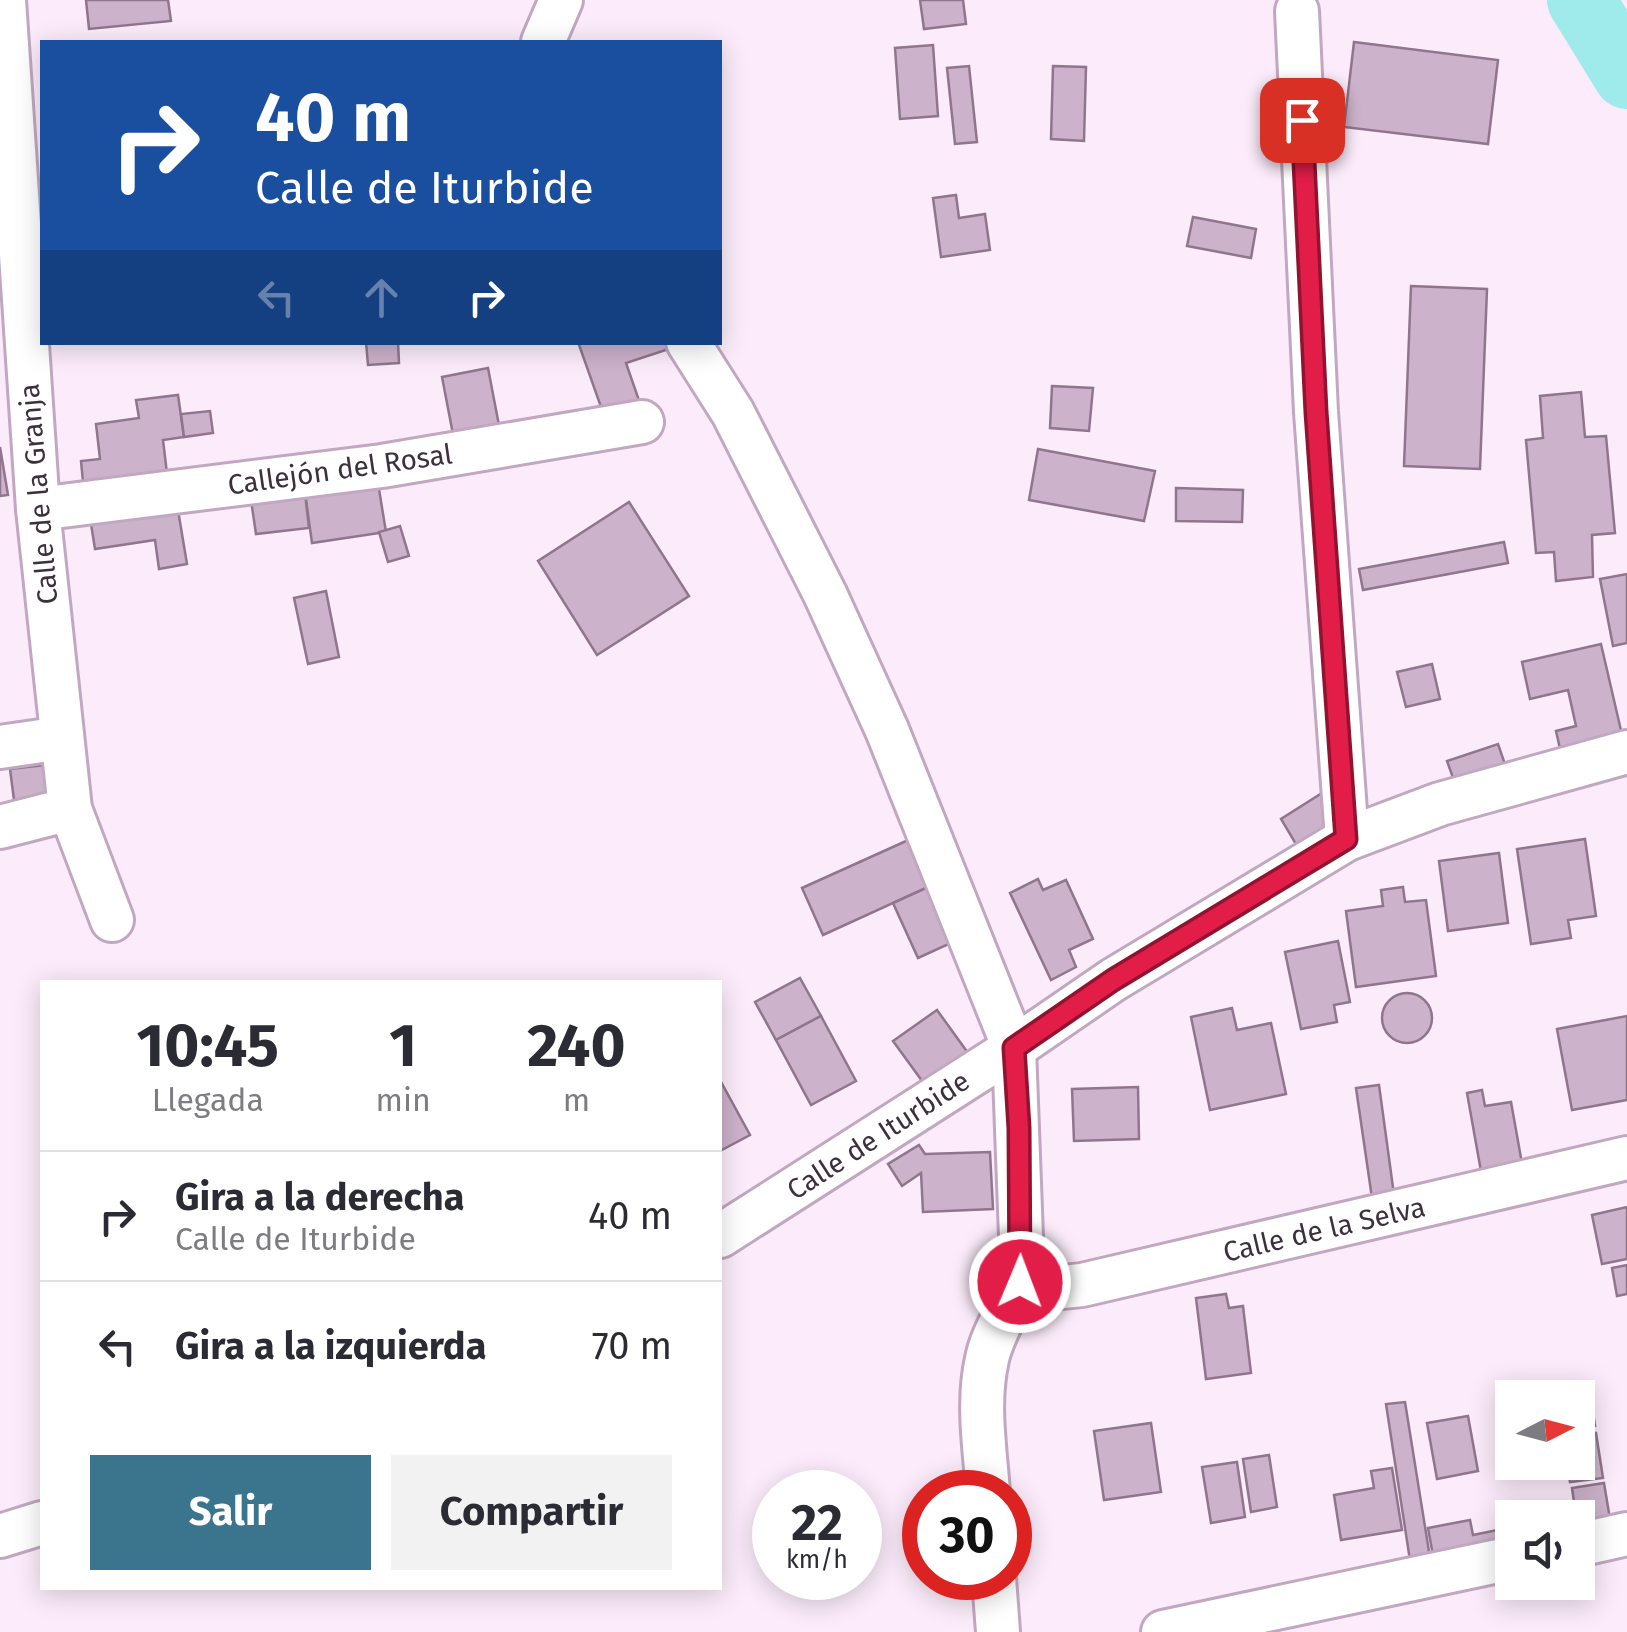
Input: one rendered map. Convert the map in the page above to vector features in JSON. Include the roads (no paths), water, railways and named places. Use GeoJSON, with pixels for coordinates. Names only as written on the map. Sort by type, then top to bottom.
{"type":"FeatureCollection","features":[{"type":"Feature","properties":{"kind":"street","name":"Calle de la Granja"},"geometry":{"type":"LineString","coordinates":[[4,0],[13,358],[38,509],[70,809],[112,920]]}},
{"type":"Feature","properties":{"kind":"street"},"geometry":{"type":"LineString","coordinates":[[543,40],[560,0]]}},
{"type":"Feature","properties":{"kind":"street"},"geometry":{"type":"LineString","coordinates":[[1297,11],[1316,412],[1346,839]]}},
{"type":"Feature","properties":{"kind":"street"},"geometry":{"type":"LineString","coordinates":[[690,345],[734,413],[825,594],[887,730],[1014,1048],[1020,1282],[987,1359],[981,1404],[986,1470]]}},
{"type":"Feature","properties":{"kind":"street","name":"Callejón del Rosal"},"geometry":{"type":"LineString","coordinates":[[38,509],[382,466],[642,422]]}},
{"type":"Feature","properties":{"kind":"street"},"geometry":{"type":"LineString","coordinates":[[0,747],[62,738]]}},
{"type":"Feature","properties":{"kind":"street","name":"Calle de Iturbide"},"geometry":{"type":"LineString","coordinates":[[722,1235],[1113,980],[1346,839],[1440,804],[1627,752]]}},
{"type":"Feature","properties":{"kind":"street"},"geometry":{"type":"LineString","coordinates":[[0,827],[70,809]]}},
{"type":"Feature","properties":{"kind":"street","name":"Calle de la Selva"},"geometry":{"type":"LineString","coordinates":[[1020,1282],[1054,1288],[1082,1285],[1627,1158]]}},
{"type":"Feature","properties":{"kind":"street"},"geometry":{"type":"LineString","coordinates":[[0,1536],[40,1524]]}},
{"type":"Feature","properties":{"kind":"street"},"geometry":{"type":"LineString","coordinates":[[1595,1541],[1627,1534]]}},
{"type":"Feature","properties":{"kind":"street"},"geometry":{"type":"LineString","coordinates":[[1163,1632],[1495,1562]]}},
{"type":"Feature","properties":{"kind":"street"},"geometry":{"type":"LineString","coordinates":[[996,1600],[998,1632]]}},
{"type":"Feature","properties":{"kind":"waterway"},"geometry":{"type":"LineString","coordinates":[[1581,0],[1627,75]]}}]}
